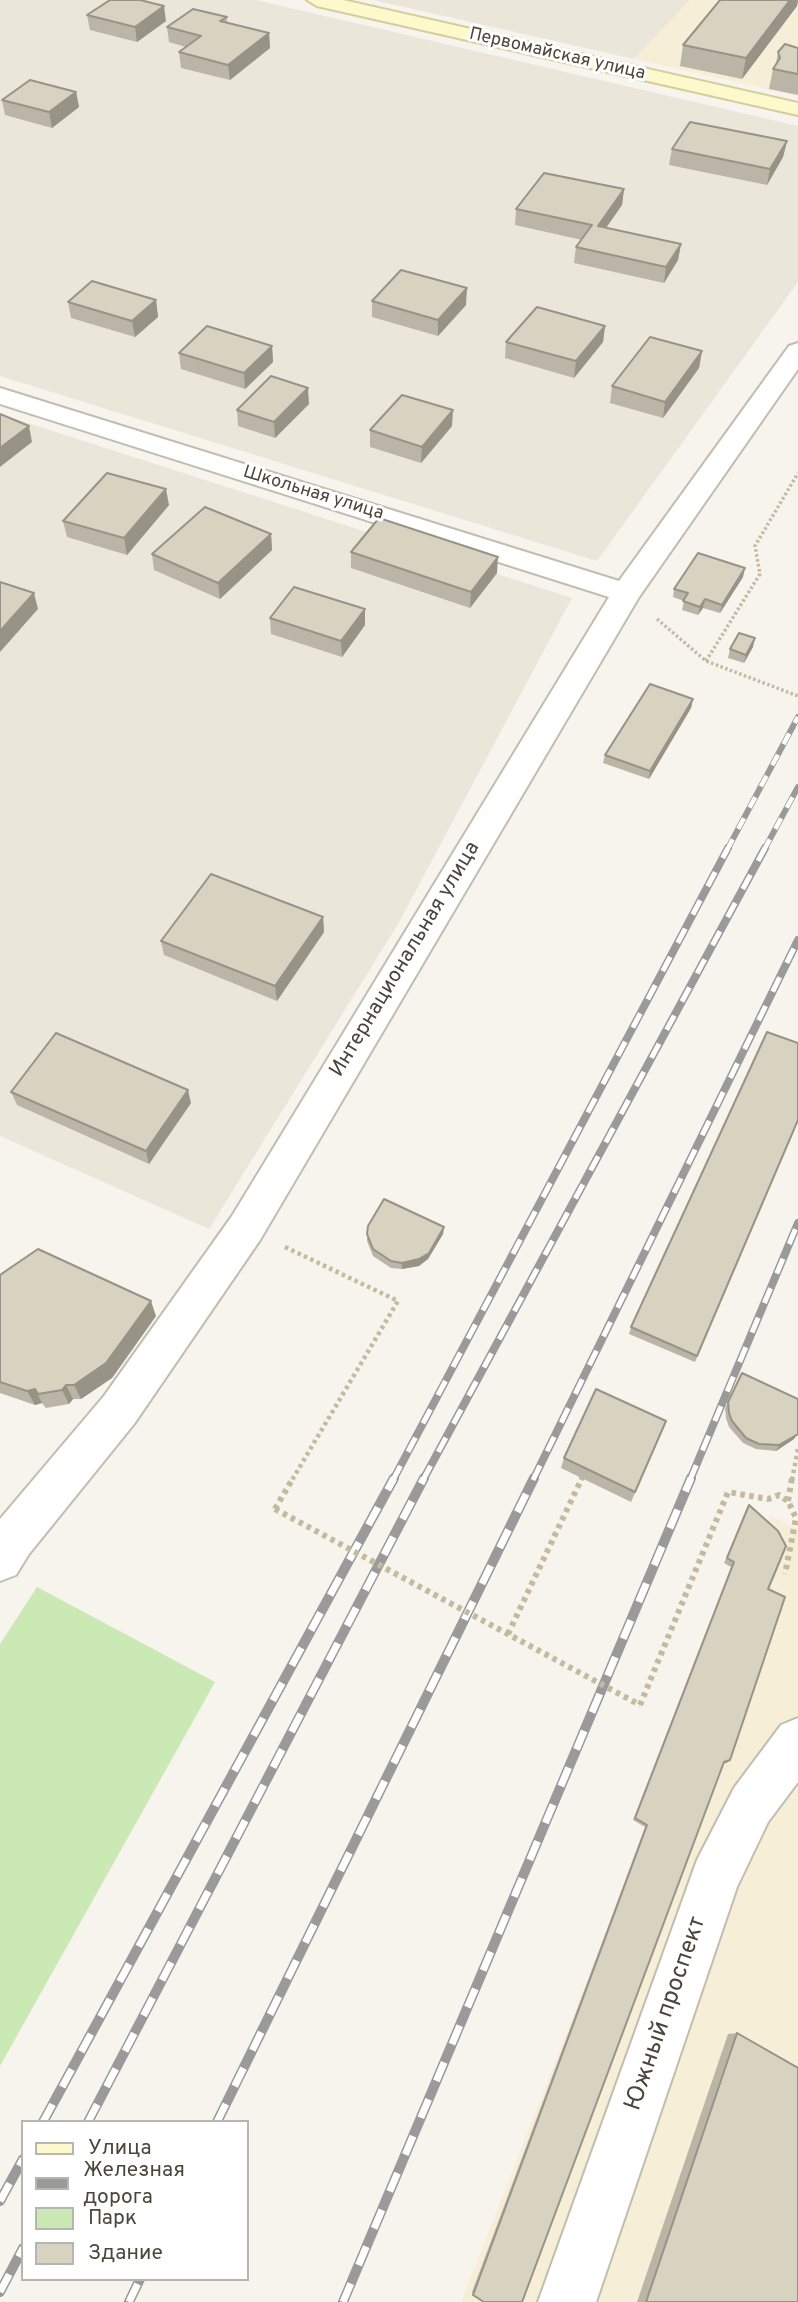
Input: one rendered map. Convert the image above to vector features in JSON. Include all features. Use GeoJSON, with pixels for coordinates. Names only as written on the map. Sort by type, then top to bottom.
{"type":"FeatureCollection","features":[{"type":"Feature","properties":{"kind":"main road","name":"Первомайская улица"},"geometry":{"type":"LineString","coordinates":[[317,0],[798,109]]}},
{"type":"Feature","properties":{"kind":"street","name":"Интернациональная улица"},"geometry":{"type":"LineString","coordinates":[[4,1543],[119,1410],[246,1228],[626,593],[798,351]]}},
{"type":"Feature","properties":{"kind":"street","name":"Школьная улица"},"geometry":{"type":"LineString","coordinates":[[0,396],[626,593]]}},
{"type":"Feature","properties":{"kind":"street","name":"Южный проспект"},"geometry":{"type":"LineString","coordinates":[[567,2302],[715,1878],[751,1805],[798,1742]]}},
{"type":"Feature","properties":{"kind":"path"},"geometry":{"type":"LineString","coordinates":[[706,661],[760,574],[755,546],[798,473]]}},
{"type":"Feature","properties":{"kind":"path"},"geometry":{"type":"LineString","coordinates":[[626,593],[706,661],[798,696]]}},
{"type":"Feature","properties":{"kind":"path"},"geometry":{"type":"LineString","coordinates":[[246,1228],[398,1301],[275,1509],[640,1705],[728,1492],[768,1499],[779,1495],[788,1501],[796,1518],[785,1574]]}},
{"type":"Feature","properties":{"kind":"path"},"geometry":{"type":"LineString","coordinates":[[788,1501],[798,1449]]}},
{"type":"Feature","properties":{"kind":"path"},"geometry":{"type":"LineString","coordinates":[[508,1633],[591,1461]]}},
{"type":"Feature","properties":{"kind":"shaded area"},"geometry":{"type":"Polygon","coordinates":[[[0,0],[256,0],[798,126],[798,282],[597,561],[0,376],[0,0]]]}},
{"type":"Feature","properties":{"kind":"shaded area"},"geometry":{"type":"Polygon","coordinates":[[[373,0],[690,0],[634,59],[373,0]]]}},
{"type":"Feature","properties":{"kind":"shaded area"},"geometry":{"type":"Polygon","coordinates":[[[690,0],[798,0],[798,96],[634,59],[690,0]]]}},
{"type":"Feature","properties":{"kind":"shaded area"},"geometry":{"type":"Polygon","coordinates":[[[0,414],[572,598],[398,924],[209,1229],[0,1136],[0,414]]]}},
{"type":"Feature","properties":{"kind":"shaded area"},"geometry":{"type":"Polygon","coordinates":[[[770,1515],[798,1529],[798,2302],[461,2302],[770,1515]]]}},
{"type":"Feature","properties":{"kind":"green space"},"geometry":{"type":"Polygon","coordinates":[[[37,1587],[215,1682],[0,2066],[0,1644],[37,1587]]]}},
{"type":"Feature","properties":{"kind":"building"},"geometry":{"type":"Polygon","coordinates":[[[110,0],[140,0],[164,6],[135,27],[87,15],[110,0]]]}},
{"type":"Feature","properties":{"kind":"building"},"geometry":{"type":"Polygon","coordinates":[[[720,0],[790,0],[746,58],[683,45],[720,0]]]}},
{"type":"Feature","properties":{"kind":"building"},"geometry":{"type":"Polygon","coordinates":[[[193,9],[227,17],[220,21],[269,33],[228,65],[179,52],[201,36],[167,27],[193,9]]]}},
{"type":"Feature","properties":{"kind":"building"},"geometry":{"type":"Polygon","coordinates":[[[785,44],[798,48],[798,74],[773,69],[780,58],[778,52],[785,44]]]}},
{"type":"Feature","properties":{"kind":"building"},"geometry":{"type":"Polygon","coordinates":[[[30,80],[76,92],[49,112],[2,100],[30,80]]]}},
{"type":"Feature","properties":{"kind":"building"},"geometry":{"type":"Polygon","coordinates":[[[690,122],[787,141],[770,169],[672,149],[690,122]]]}},
{"type":"Feature","properties":{"kind":"building"},"geometry":{"type":"Polygon","coordinates":[[[544,173],[624,189],[598,226],[681,244],[666,267],[576,247],[592,225],[516,209],[544,173]]]}},
{"type":"Feature","properties":{"kind":"building"},"geometry":{"type":"Polygon","coordinates":[[[401,270],[467,288],[438,320],[372,301],[401,270]]]}},
{"type":"Feature","properties":{"kind":"building"},"geometry":{"type":"Polygon","coordinates":[[[92,281],[156,300],[132,321],[68,302],[92,281]]]}},
{"type":"Feature","properties":{"kind":"building"},"geometry":{"type":"Polygon","coordinates":[[[537,307],[605,326],[576,361],[506,342],[537,307]]]}},
{"type":"Feature","properties":{"kind":"building"},"geometry":{"type":"Polygon","coordinates":[[[207,326],[272,346],[244,373],[179,353],[207,326]]]}},
{"type":"Feature","properties":{"kind":"building"},"geometry":{"type":"Polygon","coordinates":[[[650,337],[702,351],[665,402],[612,386],[650,337]]]}},
{"type":"Feature","properties":{"kind":"building"},"geometry":{"type":"Polygon","coordinates":[[[271,376],[308,388],[274,422],[237,410],[271,376]]]}},
{"type":"Feature","properties":{"kind":"building"},"geometry":{"type":"Polygon","coordinates":[[[402,395],[453,410],[422,447],[370,430],[402,395]]]}},
{"type":"Feature","properties":{"kind":"building"},"geometry":{"type":"Polygon","coordinates":[[[0,414],[29,426],[0,448],[0,414]]]}},
{"type":"Feature","properties":{"kind":"building"},"geometry":{"type":"Polygon","coordinates":[[[107,473],[166,489],[124,538],[63,521],[107,473]]]}},
{"type":"Feature","properties":{"kind":"building"},"geometry":{"type":"Polygon","coordinates":[[[205,507],[271,534],[218,583],[152,554],[205,507]]]}},
{"type":"Feature","properties":{"kind":"building"},"geometry":{"type":"Polygon","coordinates":[[[379,518],[498,557],[471,592],[351,552],[379,518]]]}},
{"type":"Feature","properties":{"kind":"building"},"geometry":{"type":"Polygon","coordinates":[[[698,553],[745,568],[722,605],[705,599],[700,607],[683,601],[688,593],[674,589],[698,553]]]}},
{"type":"Feature","properties":{"kind":"building"},"geometry":{"type":"Polygon","coordinates":[[[0,582],[34,593],[0,631],[0,582]]]}},
{"type":"Feature","properties":{"kind":"building"},"geometry":{"type":"Polygon","coordinates":[[[294,587],[365,609],[341,641],[270,618],[294,587]]]}},
{"type":"Feature","properties":{"kind":"building"},"geometry":{"type":"Polygon","coordinates":[[[739,633],[755,638],[746,655],[730,649],[739,633]]]}},
{"type":"Feature","properties":{"kind":"building"},"geometry":{"type":"Polygon","coordinates":[[[650,684],[693,699],[650,771],[605,755],[650,684]]]}},
{"type":"Feature","properties":{"kind":"building"},"geometry":{"type":"Polygon","coordinates":[[[211,874],[323,917],[275,986],[161,941],[211,874]]]}},
{"type":"Feature","properties":{"kind":"building"},"geometry":{"type":"Polygon","coordinates":[[[767,1032],[798,1043],[798,1120],[697,1356],[631,1327],[767,1032]]]}},
{"type":"Feature","properties":{"kind":"building"},"geometry":{"type":"Polygon","coordinates":[[[56,1033],[188,1090],[146,1151],[11,1092],[56,1033]]]}},
{"type":"Feature","properties":{"kind":"building"},"geometry":{"type":"Polygon","coordinates":[[[384,1199],[444,1227],[429,1253],[419,1259],[402,1263],[391,1261],[373,1249],[367,1234],[368,1226],[384,1199]]]}},
{"type":"Feature","properties":{"kind":"building"},"geometry":{"type":"Polygon","coordinates":[[[38,1249],[151,1301],[106,1363],[74,1385],[38,1394],[35,1389],[27,1391],[0,1382],[0,1275],[38,1249]]]}},
{"type":"Feature","properties":{"kind":"building"},"geometry":{"type":"Polygon","coordinates":[[[742,1373],[798,1399],[798,1434],[779,1445],[759,1444],[746,1438],[732,1421],[728,1402],[742,1373]]]}},
{"type":"Feature","properties":{"kind":"building"},"geometry":{"type":"Polygon","coordinates":[[[596,1389],[666,1421],[635,1492],[564,1458],[596,1389]]]}},
{"type":"Feature","properties":{"kind":"building"},"geometry":{"type":"Polygon","coordinates":[[[749,1505],[778,1531],[786,1546],[768,1589],[785,1597],[730,1760],[724,1762],[522,2302],[484,2302],[473,2295],[647,1825],[635,1818],[734,1562],[727,1558],[749,1505]]]}},
{"type":"Feature","properties":{"kind":"building"},"geometry":{"type":"Polygon","coordinates":[[[737,2033],[798,2068],[798,2302],[646,2302],[737,2033]]]}},
{"type":"Feature","properties":{"kind":"railway"},"geometry":{"type":"LineString","coordinates":[[727,850],[798,717]]}},
{"type":"Feature","properties":{"kind":"railway"},"geometry":{"type":"LineString","coordinates":[[764,850],[798,787]]}},
{"type":"Feature","properties":{"kind":"railway"},"geometry":{"type":"LineString","coordinates":[[393,1480],[728,848]]}},
{"type":"Feature","properties":{"kind":"railway"},"geometry":{"type":"LineString","coordinates":[[423,1480],[765,848]]}},
{"type":"Feature","properties":{"kind":"railway"},"geometry":{"type":"LineString","coordinates":[[533,1480],[798,940]]}},
{"type":"Feature","properties":{"kind":"railway"},"geometry":{"type":"LineString","coordinates":[[690,1480],[798,1223]]}},
{"type":"Feature","properties":{"kind":"railway"},"geometry":{"type":"LineString","coordinates":[[44,2120],[394,1478]]}},
{"type":"Feature","properties":{"kind":"railway"},"geometry":{"type":"LineString","coordinates":[[89,2120],[424,1478]]}},
{"type":"Feature","properties":{"kind":"railway"},"geometry":{"type":"LineString","coordinates":[[218,2120],[534,1478]]}},
{"type":"Feature","properties":{"kind":"railway"},"geometry":{"type":"LineString","coordinates":[[343,2302],[691,1478]]}},
{"type":"Feature","properties":{"kind":"railway"},"geometry":{"type":"LineString","coordinates":[[0,2201],[21,2163]]}},
{"type":"Feature","properties":{"kind":"railway"},"geometry":{"type":"LineString","coordinates":[[0,2292],[21,2252]]}},
{"type":"Feature","properties":{"kind":"railway"},"geometry":{"type":"LineString","coordinates":[[129,2302],[139,2281]]}}]}
